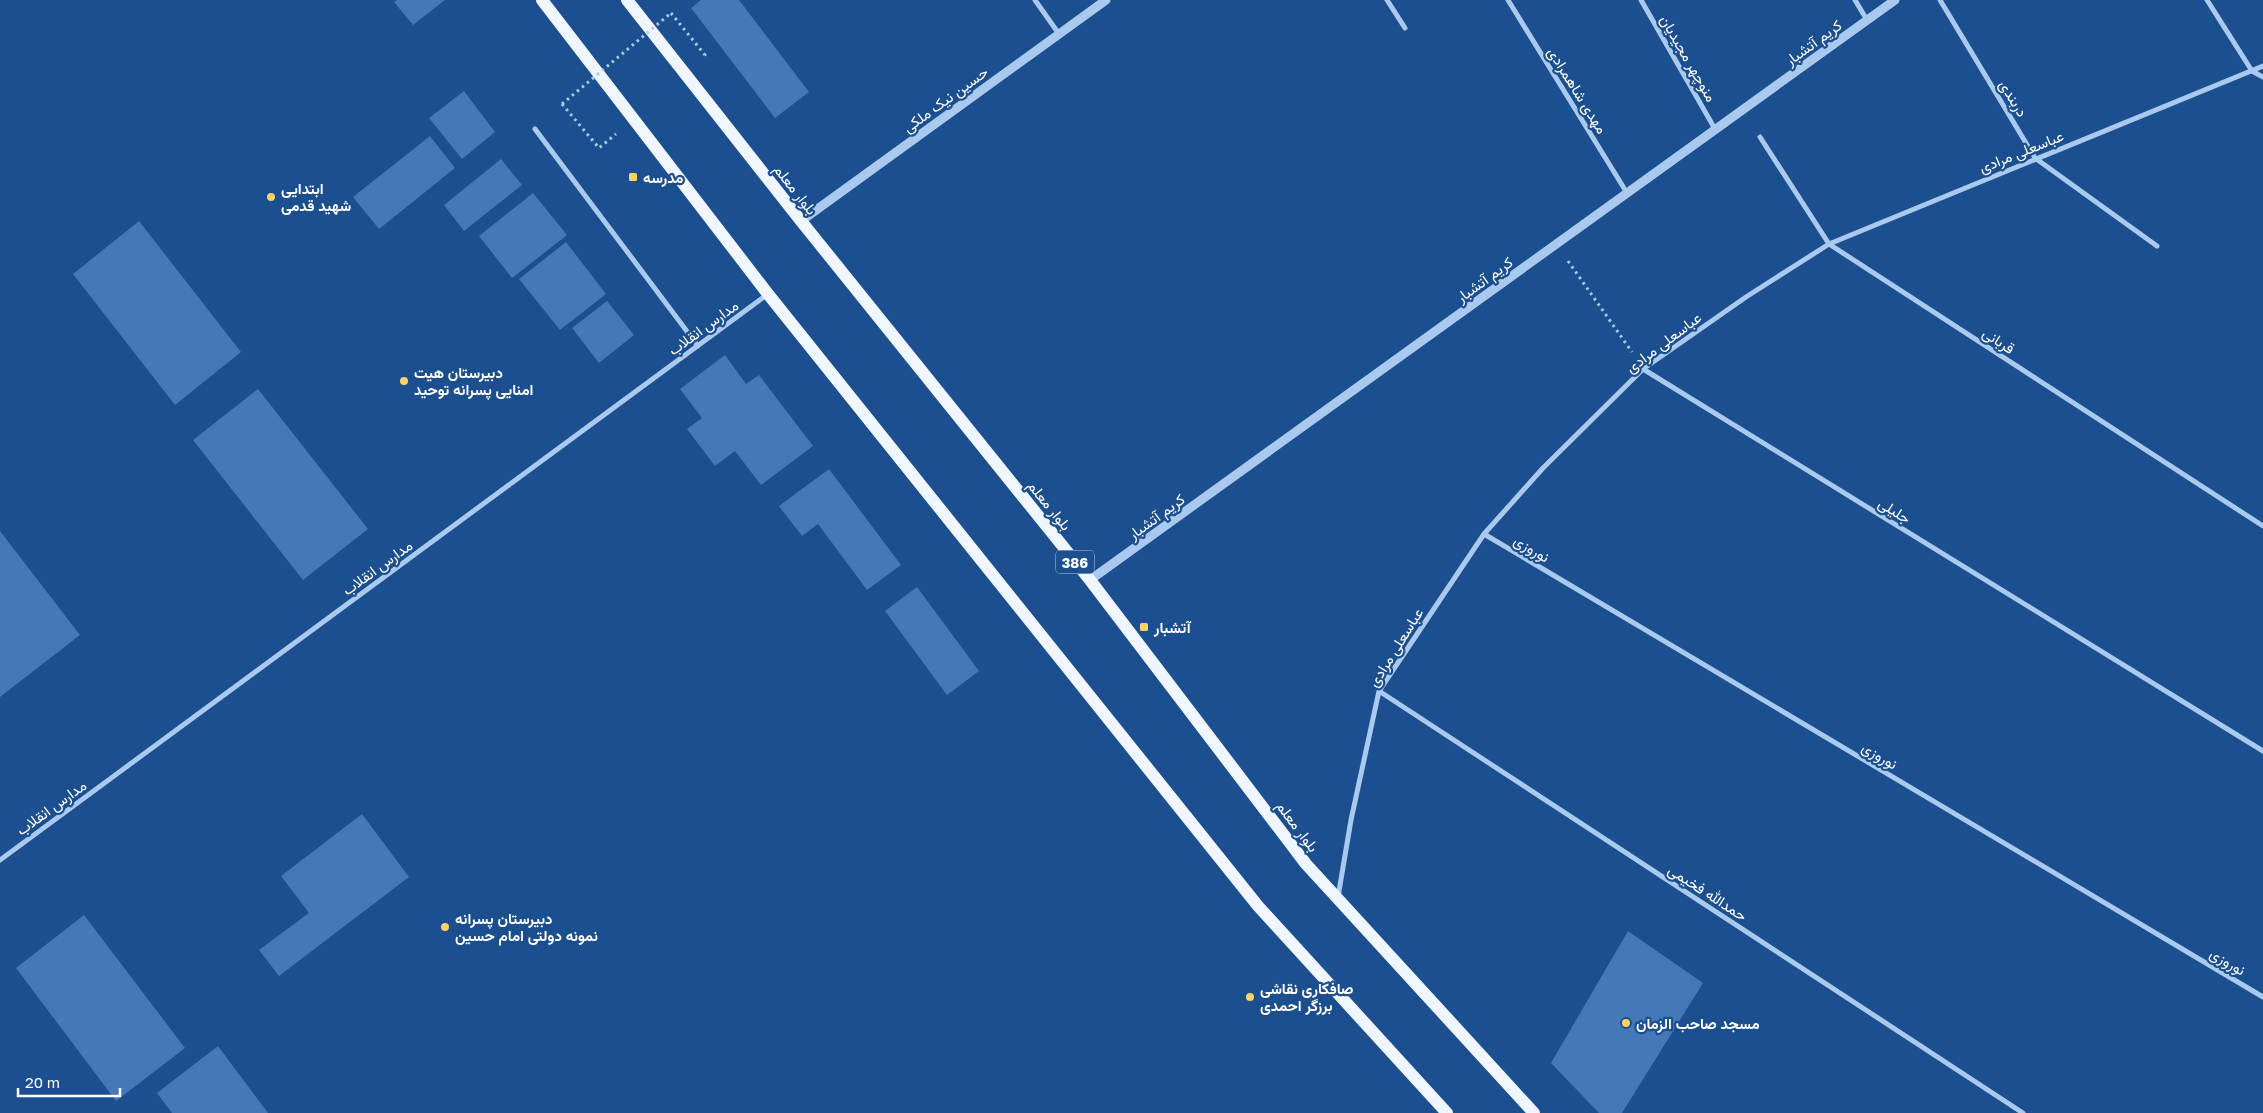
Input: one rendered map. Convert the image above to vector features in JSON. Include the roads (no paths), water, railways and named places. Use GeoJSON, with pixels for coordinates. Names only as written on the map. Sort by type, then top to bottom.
{"type":"FeatureCollection","features":[{"type":"Feature","properties":{"kind":"main road"},"geometry":{"type":"LineString","coordinates":[[542,0],[768,294],[1258,906],[1447,1113]]}},
{"type":"Feature","properties":{"kind":"main road","name":"بلوار معلم"},"geometry":{"type":"LineString","coordinates":[[627,0],[801,221],[1090,580],[1306,864],[1534,1113]]}},
{"type":"Feature","properties":{"kind":"street"},"geometry":{"type":"LineString","coordinates":[[1036,0],[1059,34]]}},
{"type":"Feature","properties":{"kind":"street","name":"حسین نیک ملکی"},"geometry":{"type":"LineString","coordinates":[[801,221],[1106,0]]}},
{"type":"Feature","properties":{"kind":"street"},"geometry":{"type":"LineString","coordinates":[[1387,0],[1405,28]]}},
{"type":"Feature","properties":{"kind":"street","name":"مهدی شاهمرادی"},"geometry":{"type":"LineString","coordinates":[[1508,0],[1627,193]]}},
{"type":"Feature","properties":{"kind":"street","name":"منوچهر مجیدیان"},"geometry":{"type":"LineString","coordinates":[[1641,0],[1715,129]]}},
{"type":"Feature","properties":{"kind":"street"},"geometry":{"type":"LineString","coordinates":[[1855,0],[1867,20]]}},
{"type":"Feature","properties":{"kind":"street","name":"کریم آتشبار"},"geometry":{"type":"LineString","coordinates":[[1090,580],[1895,0]]}},
{"type":"Feature","properties":{"kind":"street","name":"دربندی"},"geometry":{"type":"LineString","coordinates":[[1940,0],[2035,158],[2157,246]]}},
{"type":"Feature","properties":{"kind":"street"},"geometry":{"type":"LineString","coordinates":[[2207,0],[2252,70],[2263,77]]}},
{"type":"Feature","properties":{"kind":"street","name":"عباسعلی مرادی"},"geometry":{"type":"LineString","coordinates":[[1338,897],[1351,820],[1379,691],[1484,534],[1543,468],[1643,369],[1746,297],[1829,244],[2263,66]]}},
{"type":"Feature","properties":{"kind":"street"},"geometry":{"type":"LineString","coordinates":[[536,129],[698,346]]}},
{"type":"Feature","properties":{"kind":"street","name":"قربانی"},"geometry":{"type":"LineString","coordinates":[[1760,137],[1829,244],[2263,526]]}},
{"type":"Feature","properties":{"kind":"street","name":"مدارس انقلاب"},"geometry":{"type":"LineString","coordinates":[[0,860],[768,294]]}},
{"type":"Feature","properties":{"kind":"street","name":"جلیلی"},"geometry":{"type":"LineString","coordinates":[[1643,369],[2263,751]]}},
{"type":"Feature","properties":{"kind":"street","name":"نوروزی"},"geometry":{"type":"LineString","coordinates":[[1484,534],[2263,997]]}},
{"type":"Feature","properties":{"kind":"street","name":"حمدالله فخیمی"},"geometry":{"type":"LineString","coordinates":[[1379,691],[2023,1113]]}},
{"type":"Feature","properties":{"kind":"place","name":"مدرسه"},"geometry":{"type":"Point","coordinates":[633,177]}},
{"type":"Feature","properties":{"kind":"place","name":"ابتدایی شهید قدمی"},"geometry":{"type":"Point","coordinates":[271,197]}},
{"type":"Feature","properties":{"kind":"place","name":"دبیرستان هیت امنایی پسرانه توحید"},"geometry":{"type":"Point","coordinates":[404,381]}},
{"type":"Feature","properties":{"kind":"place","name":"آتشبار"},"geometry":{"type":"Point","coordinates":[1144,627]}},
{"type":"Feature","properties":{"kind":"place","name":"دبیرستان پسرانه نمونه دولتی امام حسین"},"geometry":{"type":"Point","coordinates":[445,927]}},
{"type":"Feature","properties":{"kind":"place","name":"صافکاری نقاشی برزگر احمدی"},"geometry":{"type":"Point","coordinates":[1250,997]}},
{"type":"Feature","properties":{"kind":"place","name":"مسجد صاحب الزمان"},"geometry":{"type":"Point","coordinates":[1626,1023]}}]}
